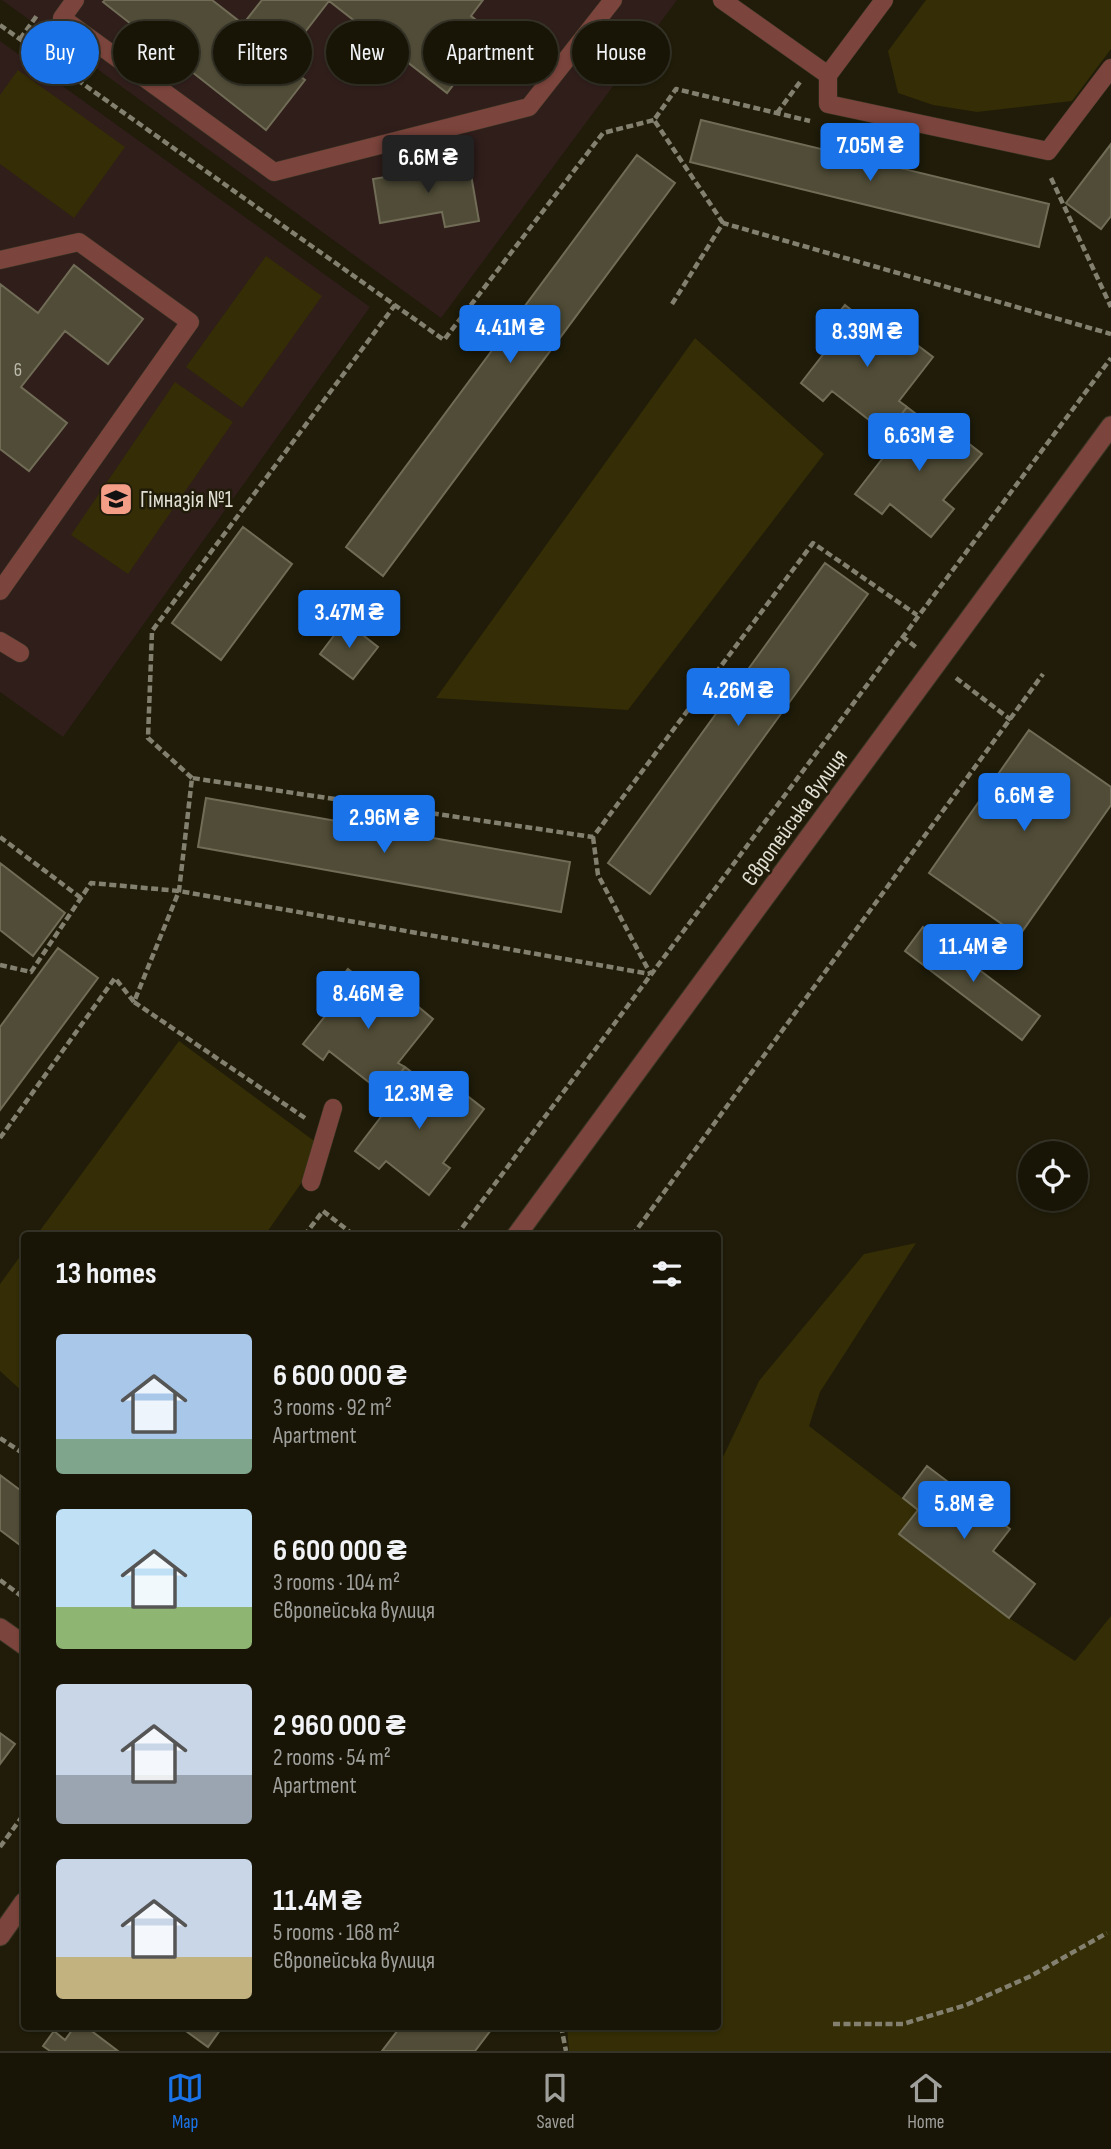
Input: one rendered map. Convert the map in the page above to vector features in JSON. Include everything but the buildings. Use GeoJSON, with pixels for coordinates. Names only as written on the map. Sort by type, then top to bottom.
{"type":"FeatureCollection","features":[{"type":"Feature","properties":{"kind":"street","name":"Європейська вулиця"},"geometry":{"type":"LineString","coordinates":[[519,1232],[1111,426]]}},
{"type":"Feature","properties":{"kind":"street"},"geometry":{"type":"LineString","coordinates":[[0,1628],[21,1643]]}},
{"type":"Feature","properties":{"kind":"street"},"geometry":{"type":"LineString","coordinates":[[0,1936],[21,1906]]}},
{"type":"Feature","properties":{"kind":"lane"},"geometry":{"type":"LineString","coordinates":[[75,0],[62,18],[274,172],[529,107],[613,0]]}},
{"type":"Feature","properties":{"kind":"lane"},"geometry":{"type":"LineString","coordinates":[[722,0],[828,75]]}},
{"type":"Feature","properties":{"kind":"lane"},"geometry":{"type":"LineString","coordinates":[[884,0],[828,75],[828,104],[1048,151],[1111,68]]}},
{"type":"Feature","properties":{"kind":"lane"},"geometry":{"type":"LineString","coordinates":[[0,260],[79,242],[190,322],[0,591]]}},
{"type":"Feature","properties":{"kind":"lane"},"geometry":{"type":"LineString","coordinates":[[0,641],[20,653]]}},
{"type":"Feature","properties":{"kind":"lane"},"geometry":{"type":"LineString","coordinates":[[311,1182],[332,1108]]}},
{"type":"Feature","properties":{"kind":"path"},"geometry":{"type":"LineString","coordinates":[[20,39],[41,10]]}},
{"type":"Feature","properties":{"kind":"path"},"geometry":{"type":"LineString","coordinates":[[0,25],[444,340],[603,133],[654,120],[676,89],[816,122]]}},
{"type":"Feature","properties":{"kind":"path"},"geometry":{"type":"LineString","coordinates":[[654,120],[723,223],[1111,334]]}},
{"type":"Feature","properties":{"kind":"path"},"geometry":{"type":"LineString","coordinates":[[1051,178],[1060,167]]}},
{"type":"Feature","properties":{"kind":"path"},"geometry":{"type":"LineString","coordinates":[[1038,175],[1051,178]]}},
{"type":"Feature","properties":{"kind":"path"},"geometry":{"type":"LineString","coordinates":[[1051,178],[1111,307]]}},
{"type":"Feature","properties":{"kind":"path"},"geometry":{"type":"LineString","coordinates":[[672,304],[723,223]]}},
{"type":"Feature","properties":{"kind":"path"},"geometry":{"type":"LineString","coordinates":[[394,305],[152,631],[148,738],[192,778],[593,837]]}},
{"type":"Feature","properties":{"kind":"path"},"geometry":{"type":"LineString","coordinates":[[459,1232],[1111,358]]}},
{"type":"Feature","properties":{"kind":"path"},"geometry":{"type":"LineString","coordinates":[[650,974],[598,875],[593,837],[813,543],[918,615]]}},
{"type":"Feature","properties":{"kind":"path"},"geometry":{"type":"LineString","coordinates":[[635,1232],[1043,674]]}},
{"type":"Feature","properties":{"kind":"path"},"geometry":{"type":"LineString","coordinates":[[134,1002],[179,891],[192,778]]}},
{"type":"Feature","properties":{"kind":"path"},"geometry":{"type":"LineString","coordinates":[[0,837],[81,898]]}},
{"type":"Feature","properties":{"kind":"path"},"geometry":{"type":"LineString","coordinates":[[0,965],[31,972],[91,884],[179,891],[650,974]]}},
{"type":"Feature","properties":{"kind":"path"},"geometry":{"type":"LineString","coordinates":[[0,1138],[115,978],[134,1002],[326,1132]]}},
{"type":"Feature","properties":{"kind":"path"},"geometry":{"type":"LineString","coordinates":[[307,1232],[323,1211],[350,1232]]}},
{"type":"Feature","properties":{"kind":"path"},"geometry":{"type":"LineString","coordinates":[[0,1438],[21,1452]]}},
{"type":"Feature","properties":{"kind":"path"},"geometry":{"type":"LineString","coordinates":[[0,1580],[21,1596]]}},
{"type":"Feature","properties":{"kind":"path"},"geometry":{"type":"LineString","coordinates":[[0,1847],[21,1818]]}},
{"type":"Feature","properties":{"kind":"path"},"geometry":{"type":"LineString","coordinates":[[833,2024],[903,2025],[966,2005],[1031,1976],[1107,1933]]}},
{"type":"Feature","properties":{"kind":"path"},"geometry":{"type":"LineString","coordinates":[[562,2030],[566,2051]]}},
{"type":"Feature","properties":{"kind":"shaded area"},"geometry":{"type":"Polygon","coordinates":[[[2,0],[677,0],[661,21],[572,21],[572,84],[615,84],[441,318],[118,84],[199,84],[199,21],[113,21],[113,80],[99,70],[99,21],[31,21],[2,0]]]}},
{"type":"Feature","properties":{"kind":"shaded area"},"geometry":{"type":"Polygon","coordinates":[[[926,0],[1111,0],[1111,49],[1072,101],[977,112],[933,105],[898,93],[888,51],[926,0]]]}},
{"type":"Feature","properties":{"kind":"shaded area","name":"Гімназія №1"},"geometry":{"type":"Polygon","coordinates":[[[0,41],[21,56],[21,84],[60,84],[370,307],[63,737],[0,692],[0,41]]]}},
{"type":"Feature","properties":{"kind":"shaded area"},"geometry":{"type":"Polygon","coordinates":[[[18,70],[21,72],[21,84],[37,84],[125,147],[74,218],[0,164],[0,95],[18,70]]]}},
{"type":"Feature","properties":{"kind":"shaded area"},"geometry":{"type":"Polygon","coordinates":[[[266,256],[322,296],[242,408],[186,367],[266,256]]]}},
{"type":"Feature","properties":{"kind":"shaded area"},"geometry":{"type":"Polygon","coordinates":[[[695,338],[824,454],[628,710],[436,698],[695,338]]]}},
{"type":"Feature","properties":{"kind":"shaded area"},"geometry":{"type":"Polygon","coordinates":[[[175,382],[233,422],[128,574],[71,535],[175,382]]]}},
{"type":"Feature","properties":{"kind":"shaded area"},"geometry":{"type":"Polygon","coordinates":[[[179,1041],[325,1149],[267,1232],[39,1232],[179,1041]]]}},
{"type":"Feature","properties":{"kind":"shaded area"},"geometry":{"type":"Polygon","coordinates":[[[916,1243],[820,1392],[809,1426],[918,1510],[900,1534],[1009,1618],[1075,1661],[1111,1616],[1111,2051],[569,2051],[567,2030],[721,2030],[721,1458],[759,1381],[864,1254],[916,1243]]]}},
{"type":"Feature","properties":{"kind":"shaded area"},"geometry":{"type":"Polygon","coordinates":[[[21,1255],[21,1390],[0,1371],[0,1284],[21,1255]]]}},
{"type":"Feature","properties":{"kind":"place","name":"Гімназія №1"},"geometry":{"type":"Point","coordinates":[116,499]}}]}
